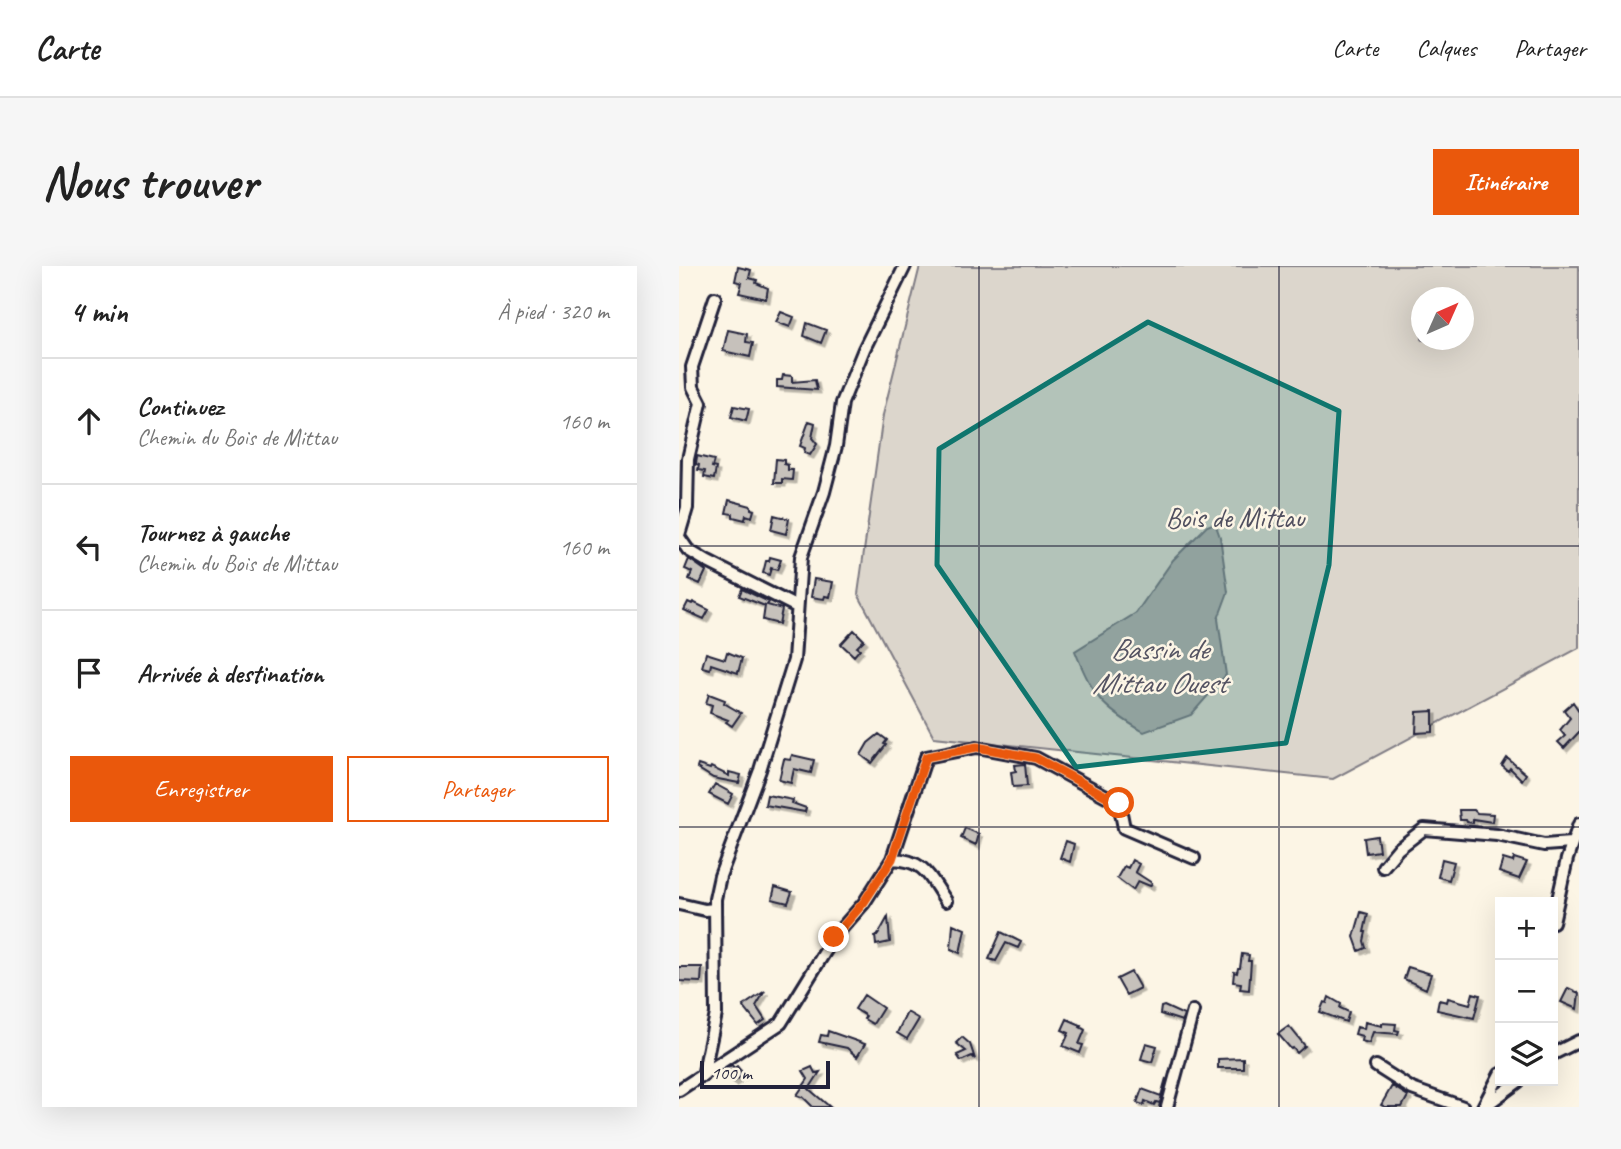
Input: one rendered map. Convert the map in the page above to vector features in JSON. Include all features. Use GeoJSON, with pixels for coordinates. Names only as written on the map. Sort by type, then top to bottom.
{"type":"FeatureCollection","features":[{"type":"Feature","properties":{"kind":"street"},"geometry":{"type":"LineString","coordinates":[[703,1076],[716,1014],[715,909],[720,876],[760,770],[794,660],[801,557],[830,470],[842,404],[863,349],[905,266]]}},
{"type":"Feature","properties":{"kind":"street"},"geometry":{"type":"LineString","coordinates":[[715,298],[692,367],[693,387],[701,403],[688,459],[687,508],[679,536],[688,550],[797,607]]}},
{"type":"Feature","properties":{"kind":"street"},"geometry":{"type":"LineString","coordinates":[[679,1090],[781,1023],[834,937],[864,902],[892,859],[926,757],[977,747],[1036,758],[1119,803],[1124,828],[1194,858]]}},
{"type":"Feature","properties":{"kind":"street"},"geometry":{"type":"LineString","coordinates":[[1558,900],[1571,843],[1579,824]]}},
{"type":"Feature","properties":{"kind":"street"},"geometry":{"type":"LineString","coordinates":[[1384,867],[1398,849],[1423,829],[1497,835],[1543,845],[1571,843]]}},
{"type":"Feature","properties":{"kind":"street"},"geometry":{"type":"LineString","coordinates":[[892,859],[909,862],[925,870],[935,881],[946,901]]}},
{"type":"Feature","properties":{"kind":"street"},"geometry":{"type":"LineString","coordinates":[[679,904],[705,910],[715,909]]}},
{"type":"Feature","properties":{"kind":"street"},"geometry":{"type":"LineString","coordinates":[[1167,1107],[1193,1011]]}},
{"type":"Feature","properties":{"kind":"street"},"geometry":{"type":"LineString","coordinates":[[1558,1052],[1579,1041]]}},
{"type":"Feature","properties":{"kind":"street"},"geometry":{"type":"LineString","coordinates":[[1376,1066],[1412,1089],[1463,1107]]}},
{"type":"Feature","properties":{"kind":"street"},"geometry":{"type":"LineString","coordinates":[[1484,1107],[1495,1084]]}},
{"type":"Feature","properties":{"kind":"street"},"geometry":{"type":"LineString","coordinates":[[1484,1107],[1512,1086]]}},
{"type":"Feature","properties":{"kind":"highlighted area"},"geometry":{"type":"Polygon","coordinates":[[[1148,322],[1339,411],[1329,565],[1286,743],[1076,767],[937,565],[939,449],[1148,322]]]}},
{"type":"Feature","properties":{"kind":"green space","name":"Bois de Mittau"},"geometry":{"type":"Polygon","coordinates":[[[920,266],[1579,266],[1579,648],[1333,779],[934,737],[858,594],[883,415],[920,266]]]}},
{"type":"Feature","properties":{"kind":"water","name":"Bassin de Mittau Ouest"},"geometry":{"type":"Polygon","coordinates":[[[1215,523],[1220,537],[1228,592],[1218,619],[1226,675],[1191,715],[1144,732],[1118,716],[1101,700],[1087,680],[1075,651],[1136,613],[1173,560],[1207,526],[1215,523]]]}},
{"type":"Feature","properties":{"kind":"building"},"geometry":{"type":"Polygon","coordinates":[[[738,267],[751,270],[749,278],[768,288],[766,299],[739,293],[742,283],[735,281],[738,267]]]}},
{"type":"Feature","properties":{"kind":"building"},"geometry":{"type":"Polygon","coordinates":[[[781,312],[794,317],[790,327],[776,322],[781,312]]]}},
{"type":"Feature","properties":{"kind":"building"},"geometry":{"type":"Polygon","coordinates":[[[807,323],[826,330],[821,343],[804,336],[807,323]]]}},
{"type":"Feature","properties":{"kind":"building"},"geometry":{"type":"Polygon","coordinates":[[[728,330],[747,334],[746,342],[753,343],[750,357],[723,351],[728,330]]]}},
{"type":"Feature","properties":{"kind":"building"},"geometry":{"type":"Polygon","coordinates":[[[783,375],[792,376],[792,382],[815,380],[817,390],[777,387],[777,380],[782,380],[783,375]]]}},
{"type":"Feature","properties":{"kind":"building"},"geometry":{"type":"Polygon","coordinates":[[[734,406],[749,409],[746,421],[731,417],[734,406]]]}},
{"type":"Feature","properties":{"kind":"building"},"geometry":{"type":"Polygon","coordinates":[[[809,421],[815,423],[812,438],[817,444],[810,455],[804,453],[805,448],[800,446],[809,421]]]}},
{"type":"Feature","properties":{"kind":"building"},"geometry":{"type":"Polygon","coordinates":[[[697,456],[714,460],[714,479],[704,477],[705,471],[698,470],[697,456]]]}},
{"type":"Feature","properties":{"kind":"building"},"geometry":{"type":"Polygon","coordinates":[[[776,459],[784,460],[788,470],[793,470],[792,480],[782,479],[782,483],[774,483],[776,459]]]}},
{"type":"Feature","properties":{"kind":"building"},"geometry":{"type":"Polygon","coordinates":[[[729,500],[751,506],[754,510],[752,517],[746,515],[745,520],[726,513],[729,500]]]}},
{"type":"Feature","properties":{"kind":"building"},"geometry":{"type":"Polygon","coordinates":[[[774,515],[789,519],[786,534],[771,530],[774,515]]]}},
{"type":"Feature","properties":{"kind":"building"},"geometry":{"type":"Polygon","coordinates":[[[770,557],[781,560],[777,570],[771,568],[769,575],[763,573],[770,557]]]}},
{"type":"Feature","properties":{"kind":"building"},"geometry":{"type":"Polygon","coordinates":[[[689,559],[706,571],[700,584],[689,579],[692,572],[685,569],[689,559]]]}},
{"type":"Feature","properties":{"kind":"building"},"geometry":{"type":"Polygon","coordinates":[[[814,579],[833,582],[830,597],[811,597],[814,579]]]}},
{"type":"Feature","properties":{"kind":"building"},"geometry":{"type":"Polygon","coordinates":[[[742,589],[769,602],[767,605],[782,609],[779,624],[763,620],[765,606],[739,596],[742,589]]]}},
{"type":"Feature","properties":{"kind":"building"},"geometry":{"type":"Polygon","coordinates":[[[688,602],[709,610],[704,619],[684,610],[688,602]]]}},
{"type":"Feature","properties":{"kind":"building"},"geometry":{"type":"Polygon","coordinates":[[[854,630],[864,640],[857,647],[860,649],[854,656],[841,644],[854,630]]]}},
{"type":"Feature","properties":{"kind":"building"},"geometry":{"type":"Polygon","coordinates":[[[727,652],[742,658],[738,673],[711,664],[710,669],[702,667],[706,653],[725,659],[727,652]]]}},
{"type":"Feature","properties":{"kind":"building"},"geometry":{"type":"Polygon","coordinates":[[[709,694],[725,700],[724,703],[741,713],[732,726],[726,722],[728,720],[710,713],[712,705],[706,703],[709,694]]]}},
{"type":"Feature","properties":{"kind":"building"},"geometry":{"type":"Polygon","coordinates":[[[1573,702],[1579,711],[1579,732],[1564,748],[1558,742],[1565,736],[1560,730],[1570,718],[1564,710],[1573,702]]]}},
{"type":"Feature","properties":{"kind":"building"},"geometry":{"type":"Polygon","coordinates":[[[1433,711],[1433,732],[1416,733],[1417,712],[1433,711]]]}},
{"type":"Feature","properties":{"kind":"building"},"geometry":{"type":"Polygon","coordinates":[[[879,734],[887,740],[884,744],[886,745],[872,763],[861,755],[868,743],[879,734]]]}},
{"type":"Feature","properties":{"kind":"building"},"geometry":{"type":"Polygon","coordinates":[[[792,755],[814,760],[811,773],[794,769],[791,783],[779,780],[784,759],[790,760],[792,755]]]}},
{"type":"Feature","properties":{"kind":"building"},"geometry":{"type":"Polygon","coordinates":[[[1507,758],[1526,774],[1522,780],[1510,768],[1508,771],[1502,766],[1507,758]]]}},
{"type":"Feature","properties":{"kind":"building"},"geometry":{"type":"Polygon","coordinates":[[[1025,764],[1027,786],[1013,787],[1011,772],[1016,771],[1015,765],[1025,764]]]}},
{"type":"Feature","properties":{"kind":"building"},"geometry":{"type":"Polygon","coordinates":[[[698,765],[710,769],[711,767],[729,776],[729,772],[741,775],[739,783],[713,778],[697,768],[698,765]]]}},
{"type":"Feature","properties":{"kind":"building"},"geometry":{"type":"Polygon","coordinates":[[[715,784],[733,794],[728,804],[709,794],[715,784]]]}},
{"type":"Feature","properties":{"kind":"building"},"geometry":{"type":"Polygon","coordinates":[[[767,795],[793,800],[792,803],[806,808],[805,812],[765,805],[767,795]]]}},
{"type":"Feature","properties":{"kind":"building"},"geometry":{"type":"Polygon","coordinates":[[[1459,810],[1493,814],[1492,822],[1473,819],[1473,823],[1460,820],[1459,810]]]}},
{"type":"Feature","properties":{"kind":"building"},"geometry":{"type":"Polygon","coordinates":[[[965,828],[979,834],[976,845],[961,838],[965,828]]]}},
{"type":"Feature","properties":{"kind":"building"},"geometry":{"type":"Polygon","coordinates":[[[1377,836],[1379,851],[1366,853],[1364,838],[1377,836]]]}},
{"type":"Feature","properties":{"kind":"building"},"geometry":{"type":"Polygon","coordinates":[[[1066,841],[1074,844],[1070,862],[1060,858],[1066,841]]]}},
{"type":"Feature","properties":{"kind":"building"},"geometry":{"type":"Polygon","coordinates":[[[1514,858],[1527,862],[1519,879],[1499,872],[1503,859],[1513,862],[1514,858]]]}},
{"type":"Feature","properties":{"kind":"building"},"geometry":{"type":"Polygon","coordinates":[[[1442,859],[1454,862],[1449,880],[1438,877],[1442,859]]]}},
{"type":"Feature","properties":{"kind":"building"},"geometry":{"type":"Polygon","coordinates":[[[1132,860],[1139,864],[1135,872],[1152,883],[1150,886],[1138,881],[1133,890],[1117,878],[1124,866],[1128,868],[1132,860]]]}},
{"type":"Feature","properties":{"kind":"building"},"geometry":{"type":"Polygon","coordinates":[[[775,887],[792,892],[788,903],[772,899],[775,887]]]}},
{"type":"Feature","properties":{"kind":"building"},"geometry":{"type":"Polygon","coordinates":[[[1361,912],[1368,914],[1364,932],[1366,948],[1359,951],[1354,937],[1361,912]]]}},
{"type":"Feature","properties":{"kind":"building"},"geometry":{"type":"Polygon","coordinates":[[[888,917],[890,942],[876,945],[875,936],[888,917]]]}},
{"type":"Feature","properties":{"kind":"building"},"geometry":{"type":"Polygon","coordinates":[[[953,924],[965,929],[960,953],[951,949],[953,924]]]}},
{"type":"Feature","properties":{"kind":"building"},"geometry":{"type":"Polygon","coordinates":[[[1001,932],[1021,942],[1018,948],[1006,943],[996,961],[989,959],[1001,932]]]}},
{"type":"Feature","properties":{"kind":"building"},"geometry":{"type":"Polygon","coordinates":[[[1242,954],[1249,955],[1248,961],[1251,961],[1249,990],[1240,989],[1241,983],[1233,982],[1234,972],[1237,973],[1240,968],[1242,954]]]}},
{"type":"Feature","properties":{"kind":"building"},"geometry":{"type":"Polygon","coordinates":[[[679,967],[702,967],[701,982],[679,981],[679,967]]]}},
{"type":"Feature","properties":{"kind":"building"},"geometry":{"type":"Polygon","coordinates":[[[1408,967],[1431,974],[1426,989],[1404,979],[1408,967]]]}},
{"type":"Feature","properties":{"kind":"building"},"geometry":{"type":"Polygon","coordinates":[[[1131,972],[1140,988],[1126,995],[1117,979],[1131,972]]]}},
{"type":"Feature","properties":{"kind":"building"},"geometry":{"type":"Polygon","coordinates":[[[1568,988],[1579,993],[1577,1009],[1561,1002],[1568,988]]]}},
{"type":"Feature","properties":{"kind":"building"},"geometry":{"type":"Polygon","coordinates":[[[765,991],[756,1006],[765,1020],[758,1025],[743,1006],[765,991]]]}},
{"type":"Feature","properties":{"kind":"building"},"geometry":{"type":"Polygon","coordinates":[[[1473,993],[1480,995],[1474,1018],[1437,1010],[1439,1000],[1447,1002],[1448,998],[1470,1004],[1473,993]]]}},
{"type":"Feature","properties":{"kind":"building"},"geometry":{"type":"Polygon","coordinates":[[[864,995],[883,1008],[873,1024],[855,1009],[864,995]]]}},
{"type":"Feature","properties":{"kind":"building"},"geometry":{"type":"Polygon","coordinates":[[[1329,997],[1341,1004],[1340,1008],[1349,1012],[1346,1022],[1320,1012],[1329,997]]]}},
{"type":"Feature","properties":{"kind":"building"},"geometry":{"type":"Polygon","coordinates":[[[1161,1007],[1184,1015],[1182,1021],[1160,1014],[1161,1007]]]}},
{"type":"Feature","properties":{"kind":"building"},"geometry":{"type":"Polygon","coordinates":[[[907,1012],[919,1019],[907,1039],[897,1033],[907,1012]]]}},
{"type":"Feature","properties":{"kind":"building"},"geometry":{"type":"Polygon","coordinates":[[[1067,1019],[1081,1025],[1085,1030],[1079,1044],[1083,1045],[1080,1053],[1063,1046],[1069,1033],[1062,1030],[1067,1019]]]}},
{"type":"Feature","properties":{"kind":"building"},"geometry":{"type":"Polygon","coordinates":[[[1365,1022],[1382,1026],[1382,1023],[1396,1024],[1395,1030],[1399,1031],[1398,1034],[1373,1032],[1369,1043],[1361,1041],[1362,1036],[1355,1034],[1357,1027],[1364,1029],[1365,1022]]]}},
{"type":"Feature","properties":{"kind":"building"},"geometry":{"type":"Polygon","coordinates":[[[1289,1026],[1305,1046],[1297,1053],[1278,1034],[1289,1026]]]}},
{"type":"Feature","properties":{"kind":"building"},"geometry":{"type":"Polygon","coordinates":[[[828,1031],[865,1044],[857,1057],[847,1048],[819,1042],[821,1035],[827,1036],[828,1031]]]}},
{"type":"Feature","properties":{"kind":"building"},"geometry":{"type":"Polygon","coordinates":[[[962,1037],[970,1044],[975,1059],[972,1056],[961,1061],[957,1055],[966,1051],[956,1043],[962,1037]]]}},
{"type":"Feature","properties":{"kind":"building"},"geometry":{"type":"Polygon","coordinates":[[[1146,1043],[1157,1046],[1152,1062],[1141,1059],[1146,1043]]]}},
{"type":"Feature","properties":{"kind":"building"},"geometry":{"type":"Polygon","coordinates":[[[1243,1058],[1243,1068],[1218,1068],[1218,1059],[1243,1058]]]}},
{"type":"Feature","properties":{"kind":"building"},"geometry":{"type":"Polygon","coordinates":[[[732,1065],[734,1068],[737,1066],[744,1075],[733,1082],[725,1069],[732,1065]]]}},
{"type":"Feature","properties":{"kind":"building"},"geometry":{"type":"Polygon","coordinates":[[[812,1067],[815,1073],[820,1072],[809,1089],[830,1107],[813,1107],[797,1095],[808,1079],[803,1071],[812,1067]]]}},
{"type":"Feature","properties":{"kind":"building"},"geometry":{"type":"Polygon","coordinates":[[[1166,1078],[1160,1103],[1137,1103],[1142,1089],[1161,1096],[1166,1078]]]}},
{"type":"Feature","properties":{"kind":"building"},"geometry":{"type":"Polygon","coordinates":[[[1392,1086],[1408,1096],[1402,1107],[1381,1105],[1392,1086]]]}},
{"type":"Feature","properties":{"kind":"route"},"geometry":{"type":"LineString","coordinates":[[834,937],[864,902],[892,859],[926,757],[977,747],[1036,758],[1119,803]]}}]}
